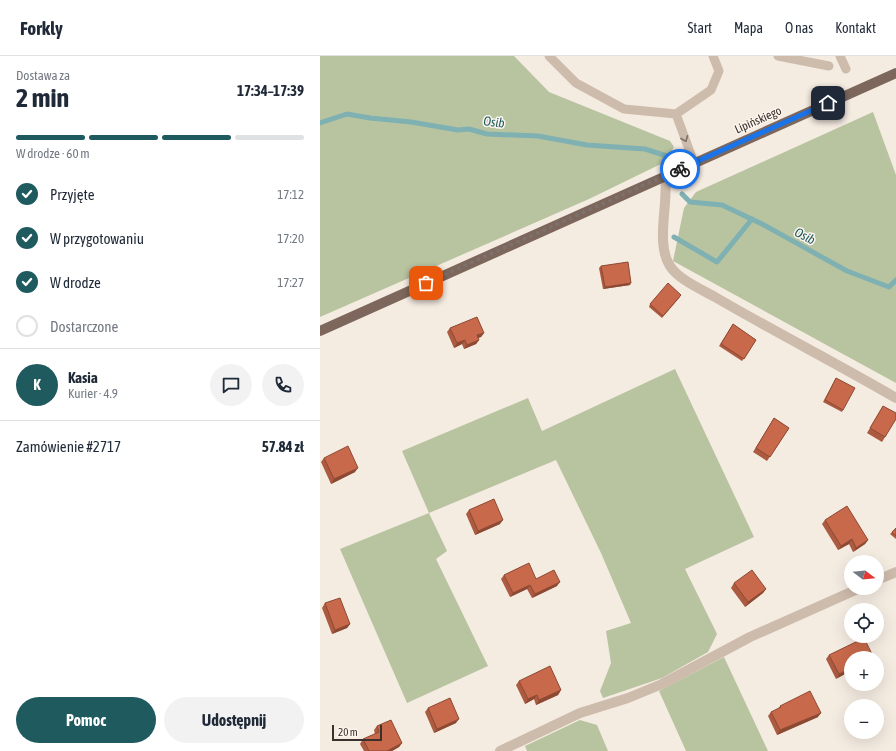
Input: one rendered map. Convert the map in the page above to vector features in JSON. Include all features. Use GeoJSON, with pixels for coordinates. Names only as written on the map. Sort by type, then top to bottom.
{"type":"FeatureCollection","features":[{"type":"Feature","properties":{"kind":"main road","name":"Lipińskiego"},"geometry":{"type":"LineString","coordinates":[[320,331],[896,73]]}},
{"type":"Feature","properties":{"kind":"street"},"geometry":{"type":"LineString","coordinates":[[665,176],[667,190],[663,245],[670,266],[682,278],[742,313],[845,368],[896,398]]}},
{"type":"Feature","properties":{"kind":"street"},"geometry":{"type":"LineString","coordinates":[[884,577],[896,572]]}},
{"type":"Feature","properties":{"kind":"street"},"geometry":{"type":"LineString","coordinates":[[500,751],[580,714],[628,698],[662,684],[757,634],[844,595]]}},
{"type":"Feature","properties":{"kind":"lane"},"geometry":{"type":"LineString","coordinates":[[549,56],[576,83],[624,109],[676,114],[711,90],[719,71],[713,56]]}},
{"type":"Feature","properties":{"kind":"lane"},"geometry":{"type":"LineString","coordinates":[[778,56],[829,66]]}},
{"type":"Feature","properties":{"kind":"lane"},"geometry":{"type":"LineString","coordinates":[[840,56],[846,69]]}},
{"type":"Feature","properties":{"kind":"lane"},"geometry":{"type":"LineString","coordinates":[[676,114],[694,163]]}},
{"type":"Feature","properties":{"kind":"green space"},"geometry":{"type":"Polygon","coordinates":[[[320,56],[514,56],[549,92],[670,141],[674,147],[665,162],[589,199],[320,317],[320,56]]]}},
{"type":"Feature","properties":{"kind":"green space"},"geometry":{"type":"Polygon","coordinates":[[[873,112],[896,175],[896,383],[673,261],[684,208],[696,192],[873,112]]]}},
{"type":"Feature","properties":{"kind":"green space"},"geometry":{"type":"Polygon","coordinates":[[[675,369],[754,537],[685,569],[717,634],[708,652],[662,678],[603,698],[600,691],[611,663],[606,631],[631,623],[601,553],[556,460],[429,513],[402,451],[528,398],[542,431],[675,369]]]}},
{"type":"Feature","properties":{"kind":"green space"},"geometry":{"type":"Polygon","coordinates":[[[429,513],[447,551],[436,559],[488,666],[407,703],[340,549],[429,513]]]}},
{"type":"Feature","properties":{"kind":"green space"},"geometry":{"type":"Polygon","coordinates":[[[724,657],[768,751],[686,751],[659,691],[724,657]]]}},
{"type":"Feature","properties":{"kind":"green space"},"geometry":{"type":"Polygon","coordinates":[[[580,720],[597,725],[608,751],[527,751],[525,746],[580,720]]]}},
{"type":"Feature","properties":{"kind":"building"},"geometry":{"type":"Polygon","coordinates":[[[628,262],[631,283],[605,287],[601,266],[628,262]]]}},
{"type":"Feature","properties":{"kind":"building"},"geometry":{"type":"Polygon","coordinates":[[[668,283],[681,295],[663,316],[650,304],[668,283]]]}},
{"type":"Feature","properties":{"kind":"building"},"geometry":{"type":"Polygon","coordinates":[[[477,317],[484,333],[477,335],[479,340],[467,345],[465,340],[457,343],[450,328],[477,317]]]}},
{"type":"Feature","properties":{"kind":"building"},"geometry":{"type":"Polygon","coordinates":[[[733,324],[756,340],[744,359],[721,344],[733,324]]]}},
{"type":"Feature","properties":{"kind":"building"},"geometry":{"type":"Polygon","coordinates":[[[836,378],[855,388],[843,410],[825,400],[836,378]]]}},
{"type":"Feature","properties":{"kind":"building"},"geometry":{"type":"Polygon","coordinates":[[[883,406],[896,413],[896,419],[885,437],[870,428],[883,406]]]}},
{"type":"Feature","properties":{"kind":"building"},"geometry":{"type":"Polygon","coordinates":[[[774,418],[789,428],[770,457],[756,448],[774,418]]]}},
{"type":"Feature","properties":{"kind":"building"},"geometry":{"type":"Polygon","coordinates":[[[348,446],[358,468],[334,479],[324,458],[348,446]]]}},
{"type":"Feature","properties":{"kind":"building"},"geometry":{"type":"Polygon","coordinates":[[[494,499],[503,520],[478,531],[469,510],[494,499]]]}},
{"type":"Feature","properties":{"kind":"building"},"geometry":{"type":"Polygon","coordinates":[[[847,506],[868,540],[856,548],[852,539],[841,546],[825,520],[847,506]]]}},
{"type":"Feature","properties":{"kind":"building"},"geometry":{"type":"Polygon","coordinates":[[[896,528],[896,536],[892,532],[896,528]]]}},
{"type":"Feature","properties":{"kind":"building"},"geometry":{"type":"Polygon","coordinates":[[[529,563],[536,579],[554,570],[560,582],[535,594],[530,585],[513,593],[504,575],[529,563]]]}},
{"type":"Feature","properties":{"kind":"building"},"geometry":{"type":"Polygon","coordinates":[[[752,570],[766,589],[748,602],[734,583],[752,570]]]}},
{"type":"Feature","properties":{"kind":"building"},"geometry":{"type":"Polygon","coordinates":[[[340,598],[350,624],[335,630],[325,603],[340,598]]]}},
{"type":"Feature","properties":{"kind":"building"},"geometry":{"type":"Polygon","coordinates":[[[854,643],[866,643],[870,651],[844,651],[844,672],[839,674],[829,655],[854,643]]]}},
{"type":"Feature","properties":{"kind":"building"},"geometry":{"type":"Polygon","coordinates":[[[550,666],[561,690],[539,700],[537,695],[528,699],[519,681],[550,666]]]}},
{"type":"Feature","properties":{"kind":"building"},"geometry":{"type":"Polygon","coordinates":[[[810,691],[821,713],[780,730],[771,712],[810,691]]]}},
{"type":"Feature","properties":{"kind":"building"},"geometry":{"type":"Polygon","coordinates":[[[450,698],[459,719],[437,729],[428,708],[450,698]]]}},
{"type":"Feature","properties":{"kind":"building"},"geometry":{"type":"Polygon","coordinates":[[[391,720],[402,743],[387,751],[369,751],[363,739],[379,732],[377,726],[391,720]]]}},
{"type":"Feature","properties":{"kind":"waterway","name":"Osib"},"geometry":{"type":"LineString","coordinates":[[320,123],[347,114],[411,122],[458,130],[469,129],[487,134],[538,136],[587,145],[645,149],[667,156]]}},
{"type":"Feature","properties":{"kind":"waterway","name":"Osib"},"geometry":{"type":"LineString","coordinates":[[682,194],[690,202],[722,205],[762,224],[847,271],[889,287],[896,280]]}},
{"type":"Feature","properties":{"kind":"waterway"},"geometry":{"type":"LineString","coordinates":[[674,237],[717,262],[752,219]]}},
{"type":"Feature","properties":{"kind":"way so far"},"geometry":{"type":"LineString","coordinates":[[426,283],[680,169]]}},
{"type":"Feature","properties":{"kind":"route"},"geometry":{"type":"LineString","coordinates":[[680,169],[828,103]]}}]}
